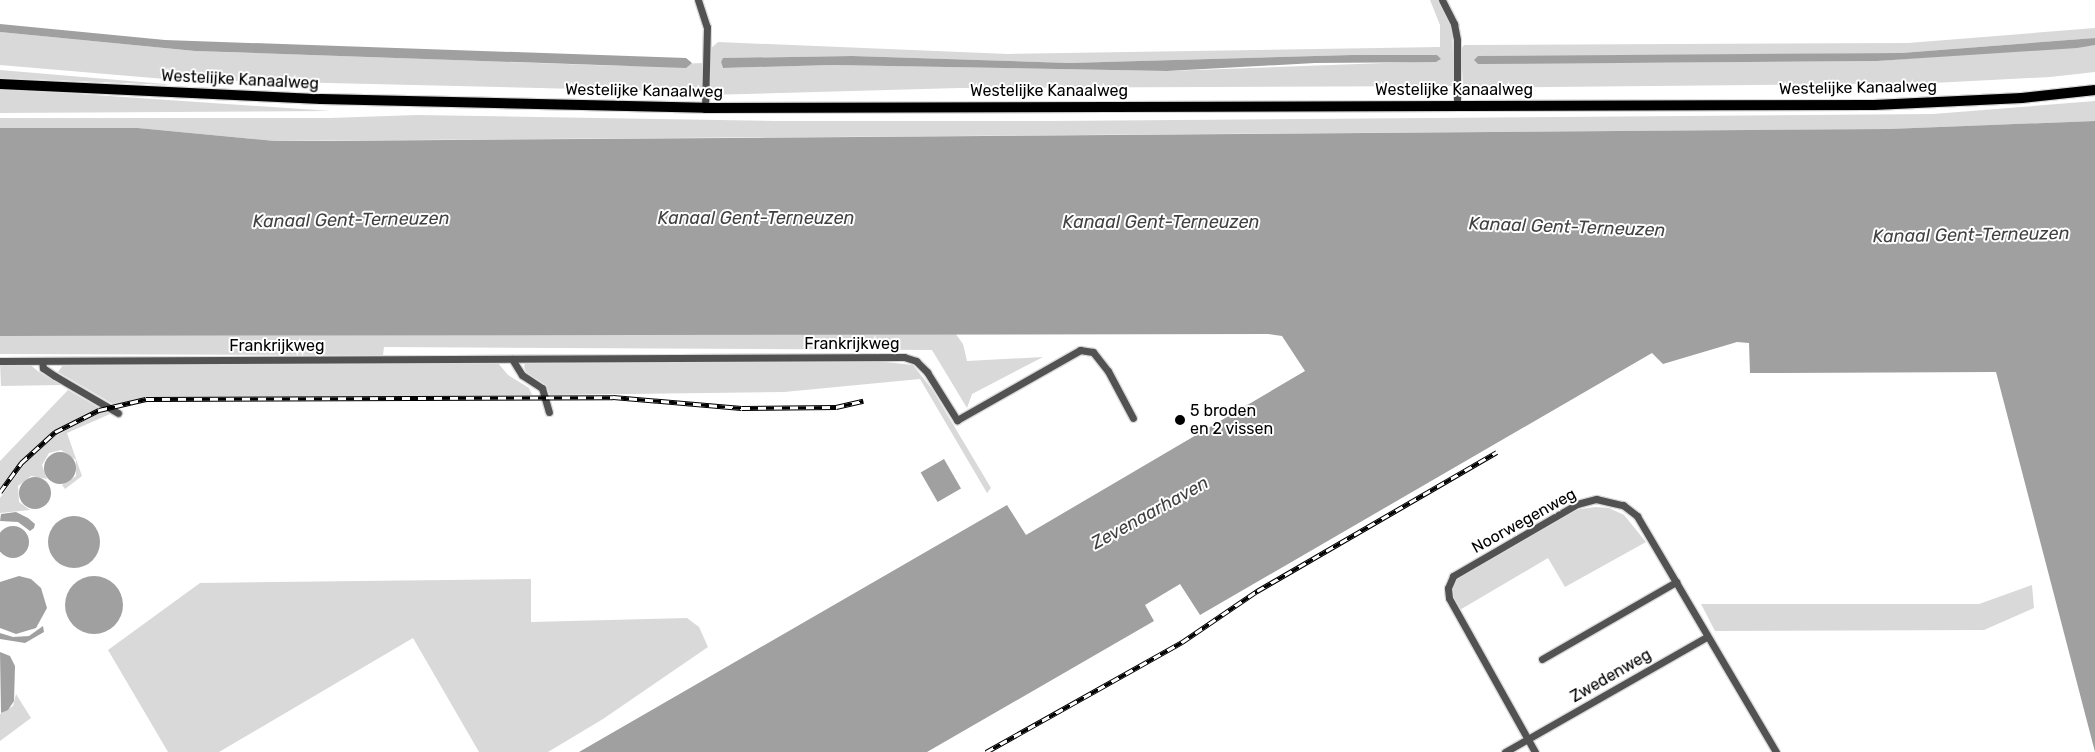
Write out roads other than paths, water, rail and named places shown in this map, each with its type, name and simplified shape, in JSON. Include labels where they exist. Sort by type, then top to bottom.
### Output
[{"type":"main road","name":"Westelijke Kanaalweg","points":[[1,83],[321,99],[705,108],[1874,105],[2022,98],[2095,90]]},
{"type":"street","points":[[698,0],[707,27],[705,108]]},
{"type":"street","points":[[1442,0],[1454,24],[1457,40],[1457,105]]},
{"type":"street","name":"Frankrijkweg","points":[[0,361],[904,357],[916,361],[927,372],[957,420],[1080,350],[1093,352],[1108,371],[1133,418]]},
{"type":"street","points":[[512,359],[522,375],[542,388],[549,412]]},
{"type":"street","points":[[42,361],[43,368],[118,412]]},
{"type":"street","name":"Noorwegenweg","points":[[1528,739],[1449,598],[1448,588],[1453,576],[1577,504],[1596,499],[1623,505],[1637,516],[1706,637],[1776,752]]},
{"type":"street","points":[[1542,659],[1676,582]]},
{"type":"street","name":"Zwedenweg","points":[[1505,752],[1706,637]]},
{"type":"street","points":[[1528,739],[1535,752]]},
{"type":"water","points":[[0,24],[165,40],[686,58],[692,63],[686,68],[195,51],[0,32]]},
{"type":"water","points":[[2095,38],[2095,45],[2077,48],[1877,61],[1478,64],[1474,60],[1478,56],[1901,53]]},
{"type":"water","points":[[1352,55],[1437,55],[1441,59],[1436,62],[1315,63],[1167,71],[832,65],[723,68],[721,62],[723,58],[852,56],[1069,63]]},
{"type":"water","points":[[2095,121],[2095,752],[1996,372],[1750,373],[1749,343],[1737,342],[1663,364],[1652,353],[1200,615],[1180,584],[1145,605],[1154,621],[927,752],[579,752],[1007,505],[1026,535],[1305,371],[1282,336],[1268,334],[0,336],[0,128],[138,128],[275,141],[325,141],[1889,129]]},
{"type":"water","points":[[60,452],[72,456],[76,468],[72,480],[60,484],[48,480],[44,468],[48,456]]},
{"type":"water","points":[[944,459],[961,488],[938,502],[921,472]]},
{"type":"water","points":[[35,477],[41,478],[46,482],[50,487],[50,499],[46,504],[41,508],[35,509],[29,508],[24,504],[20,499],[19,493],[20,487],[24,482],[29,478]]},
{"type":"water","points":[[16,512],[35,524],[34,528],[30,531],[18,522],[0,521],[1,514]]},
{"type":"water","points":[[69,516],[79,516],[93,523],[100,537],[100,547],[93,561],[79,568],[69,568],[59,564],[52,557],[48,547],[48,537],[52,527],[59,520]]},
{"type":"water","points":[[13,526],[19,527],[24,531],[28,536],[28,548],[24,553],[19,557],[13,558],[7,557],[2,553],[-2,548],[-3,542],[-2,536],[2,531],[7,527]]},
{"type":"water","points":[[19,576],[31,579],[41,588],[47,608],[36,628],[16,634],[0,628],[0,582]]},
{"type":"water","points":[[88,576],[100,576],[115,584],[123,599],[123,611],[115,626],[100,634],[88,634],[73,626],[65,611],[65,599],[73,584]]},
{"type":"water","points":[[43,626],[44,632],[25,643],[0,639],[0,633],[13,637],[29,636]]},
{"type":"water","points":[[0,652],[10,656],[15,666],[14,701],[8,710],[1,713]]},
{"type":"railway","points":[[0,492],[21,463],[55,432],[99,410],[146,399],[613,397],[742,408],[836,407],[863,401]]},
{"type":"railway","points":[[986,752],[1182,642],[1257,591],[1497,452]]},
{"type":"place","name":"5 broden en 2 vissen","points":[[1180,420]]},
{"type":"water label","name":"Kanaal Gent-Terneuzen","points":[[756,218]]},
{"type":"water label","name":"Kanaal Gent-Terneuzen","points":[[351,220]]},
{"type":"water label","name":"Kanaal Gent-Terneuzen","points":[[1161,222]]},
{"type":"water label","name":"Kanaal Gent-Terneuzen","points":[[1567,227]]},
{"type":"water label","name":"Kanaal Gent-Terneuzen","points":[[1971,235]]},
{"type":"water label","name":"Zevenaarhaven","points":[[1150,513]]}]
